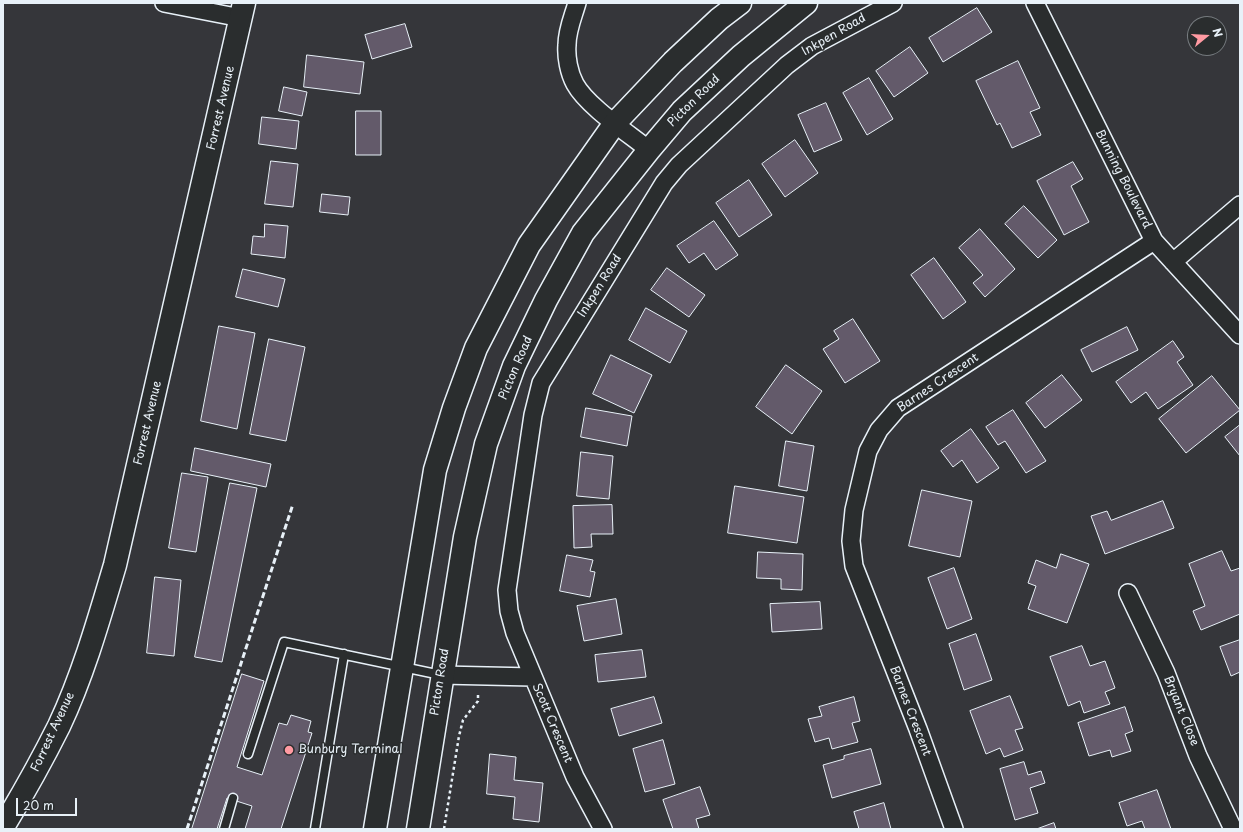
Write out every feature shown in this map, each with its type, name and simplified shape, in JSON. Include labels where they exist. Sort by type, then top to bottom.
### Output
[{"type":"main road","points":[[375,829],[401,665],[435,470],[454,408],[476,348],[529,245],[615,123],[673,62],[740,3]]},
{"type":"main road","name":"Picton Road","points":[[418,829],[464,536],[486,444],[514,366],[546,300],[583,233],[648,150],[682,111],[741,56],[806,3]]},
{"type":"main road","name":"Forrest Avenue","points":[[3,827],[24,793],[59,725],[89,651],[115,565],[243,11]]},
{"type":"street","points":[[164,3],[243,11]]},
{"type":"street","points":[[578,3],[569,29],[567,40],[569,66],[575,84],[586,99],[648,150]]},
{"type":"street","name":"Inkpen Road","points":[[533,677],[515,633],[509,611],[507,590],[533,415],[541,383],[664,183],[680,165],[787,65],[812,46],[893,3]]},
{"type":"street","name":"Bunning Boulevard","points":[[1035,3],[1154,241],[1240,335]]},
{"type":"street","points":[[1173,262],[1240,205]]},
{"type":"street","name":"Barnes Crescent","points":[[954,829],[918,729],[854,566],[851,541],[854,510],[868,451],[879,430],[898,408],[1154,241]]},
{"type":"street","name":"Bryant Close","points":[[1128,593],[1166,673],[1198,756],[1233,829]]},
{"type":"street","name":"Scott Crescent","points":[[441,675],[533,677],[575,777],[604,829]]},
{"type":"lane","points":[[248,754],[284,642],[401,665],[441,675]]},
{"type":"lane","points":[[314,829],[344,654]]},
{"type":"lane","points":[[224,829],[234,798]]},
{"type":"path","points":[[444,829],[459,736],[463,720],[478,701],[478,676]]},
{"type":"building","points":[[977,8],[992,32],[943,62],[929,38]]},
{"type":"building","points":[[405,24],[412,47],[372,59],[365,35]]},
{"type":"building","points":[[910,47],[928,73],[894,97],[876,71]]},
{"type":"building","points":[[307,55],[364,62],[360,94],[304,87]]},
{"type":"building","points":[[1018,61],[1040,108],[1030,112],[1041,135],[1012,148],[1000,123],[997,125],[976,81]]},
{"type":"building","points":[[869,78],[893,119],[867,135],[843,93]]},
{"type":"building","points":[[284,87],[307,92],[302,116],[279,111]]},
{"type":"building","points":[[826,103],[842,140],[814,152],[798,115]]},
{"type":"building","points":[[356,111],[381,111],[381,155],[356,155]]},
{"type":"building","points":[[262,117],[299,121],[296,149],[259,144]]},
{"type":"building","points":[[795,140],[818,173],[785,197],[762,164]]},
{"type":"building","points":[[271,161],[298,164],[293,207],[265,204]]},
{"type":"building","points":[[1073,162],[1083,179],[1071,186],[1089,222],[1064,235],[1037,181]]},
{"type":"building","points":[[749,180],[772,215],[739,237],[716,203]]},
{"type":"building","points":[[322,194],[350,197],[348,215],[320,212]]},
{"type":"building","points":[[1024,206],[1057,240],[1038,258],[1005,224]]},
{"type":"building","points":[[714,221],[738,255],[716,270],[704,253],[689,263],[677,246]]},
{"type":"building","points":[[265,224],[288,226],[285,258],[251,254],[253,236],[264,237]]},
{"type":"building","points":[[980,229],[1015,269],[985,297],[973,283],[983,275],[959,248]]},
{"type":"building","points":[[934,258],[966,302],[943,319],[911,275]]},
{"type":"building","points":[[667,268],[705,295],[689,317],[651,290]]},
{"type":"building","points":[[243,269],[285,279],[278,307],[236,297]]},
{"type":"building","points":[[646,308],[687,331],[670,363],[629,340]]},
{"type":"building","points":[[853,319],[880,361],[845,383],[823,349],[839,339],[834,331]]},
{"type":"building","points":[[219,326],[255,333],[237,429],[201,421]]},
{"type":"building","points":[[1127,327],[1138,350],[1092,372],[1081,350]]},
{"type":"building","points":[[269,339],[305,347],[286,441],[250,434]]},
{"type":"building","points":[[1173,341],[1184,357],[1177,362],[1193,385],[1158,409],[1146,392],[1131,403],[1116,382]]},
{"type":"building","points":[[611,355],[652,375],[634,413],[593,394]]},
{"type":"building","points":[[786,365],[822,391],[792,434],[756,407]]},
{"type":"building","points":[[1062,375],[1082,400],[1045,428],[1026,403]]},
{"type":"building","points":[[1212,376],[1240,410],[1186,453],[1159,419]]},
{"type":"building","points":[[586,408],[632,416],[627,446],[581,437]]},
{"type":"building","points":[[1013,410],[1046,461],[1026,473],[1005,441],[998,445],[986,427]]},
{"type":"building","points":[[1240,425],[1240,456],[1225,437]]},
{"type":"building","points":[[971,429],[999,468],[977,483],[962,460],[953,467],[941,451]]},
{"type":"building","points":[[786,441],[814,446],[807,491],[779,486]]},
{"type":"building","points":[[195,448],[271,464],[266,487],[191,471]]},
{"type":"building","points":[[581,452],[613,456],[609,499],[577,496]]},
{"type":"building","points":[[182,473],[208,477],[196,552],[169,548]]},
{"type":"building","points":[[230,483],[257,488],[222,662],[195,657]]},
{"type":"building","points":[[735,486],[804,497],[797,543],[728,533]]},
{"type":"building","points":[[922,490],[972,501],[960,557],[909,546]]},
{"type":"building","points":[[1163,501],[1174,528],[1105,554],[1091,516],[1107,511],[1111,520]]},
{"type":"building","points":[[612,505],[613,534],[591,534],[592,547],[574,548],[573,506]]},
{"type":"building","points":[[1222,551],[1231,571],[1240,568],[1240,614],[1201,630],[1193,611],[1205,606],[1189,564]]},
{"type":"building","points":[[758,552],[803,554],[802,590],[781,589],[781,579],[757,578]]},
{"type":"building","points":[[1061,554],[1089,564],[1067,623],[1028,609],[1036,586],[1028,583],[1036,560],[1056,568]]},
{"type":"building","points":[[567,555],[593,560],[590,571],[595,572],[590,597],[560,591]]},
{"type":"building","points":[[954,568],[972,619],[947,629],[928,578]]},
{"type":"building","points":[[155,577],[181,580],[174,656],[147,653]]},
{"type":"building","points":[[616,599],[622,634],[584,641],[577,606]]},
{"type":"building","points":[[820,602],[822,629],[772,632],[770,604]]},
{"type":"building","points":[[976,634],[992,680],[964,690],[949,644]]},
{"type":"building","points":[[1240,640],[1240,672],[1231,676],[1220,647]]},
{"type":"building","points":[[1082,646],[1090,666],[1105,661],[1115,688],[1105,692],[1110,704],[1084,713],[1080,701],[1068,706],[1050,657]]},
{"type":"building","points":[[642,650],[646,677],[598,682],[595,655]]},
{"type":"building","name":"Bunbury Terminal","points":[[242,674],[264,681],[237,767],[262,775],[279,723],[287,725],[291,715],[311,721],[308,732],[312,733],[281,829],[245,829],[252,806],[227,798],[217,829],[192,829]]},
{"type":"building","points":[[1010,696],[1023,728],[1015,730],[1023,750],[1004,757],[1000,748],[986,754],[970,711]]},
{"type":"building","points":[[654,697],[662,723],[619,736],[611,709]]},
{"type":"building","points":[[854,697],[860,721],[852,723],[858,742],[832,749],[829,738],[815,742],[808,719],[822,716],[819,707]]},
{"type":"building","points":[[1125,707],[1133,731],[1125,734],[1131,751],[1112,757],[1110,750],[1089,756],[1078,723]]},
{"type":"building","points":[[663,740],[675,784],[645,792],[633,749]]},
{"type":"building","points":[[871,749],[881,784],[832,798],[823,765],[844,759],[844,756]]},
{"type":"building","points":[[490,754],[516,757],[514,780],[543,783],[539,822],[513,819],[515,797],[487,794]]},
{"type":"building","points":[[1024,762],[1028,775],[1041,771],[1045,783],[1030,788],[1038,813],[1015,820],[1000,769]]},
{"type":"building","points":[[700,787],[710,815],[696,819],[699,829],[673,829],[663,800]]},
{"type":"building","points":[[1157,790],[1171,829],[1145,829],[1142,821],[1127,826],[1119,803]]},
{"type":"building","points":[[884,803],[891,829],[859,829],[854,812]]},
{"type":"building","points":[[1054,823],[1056,829],[1037,829]]},
{"type":"railway","points":[[187,829],[293,504]]},
{"type":"place","name":"Bunbury Terminal","points":[[289,750]]}]
